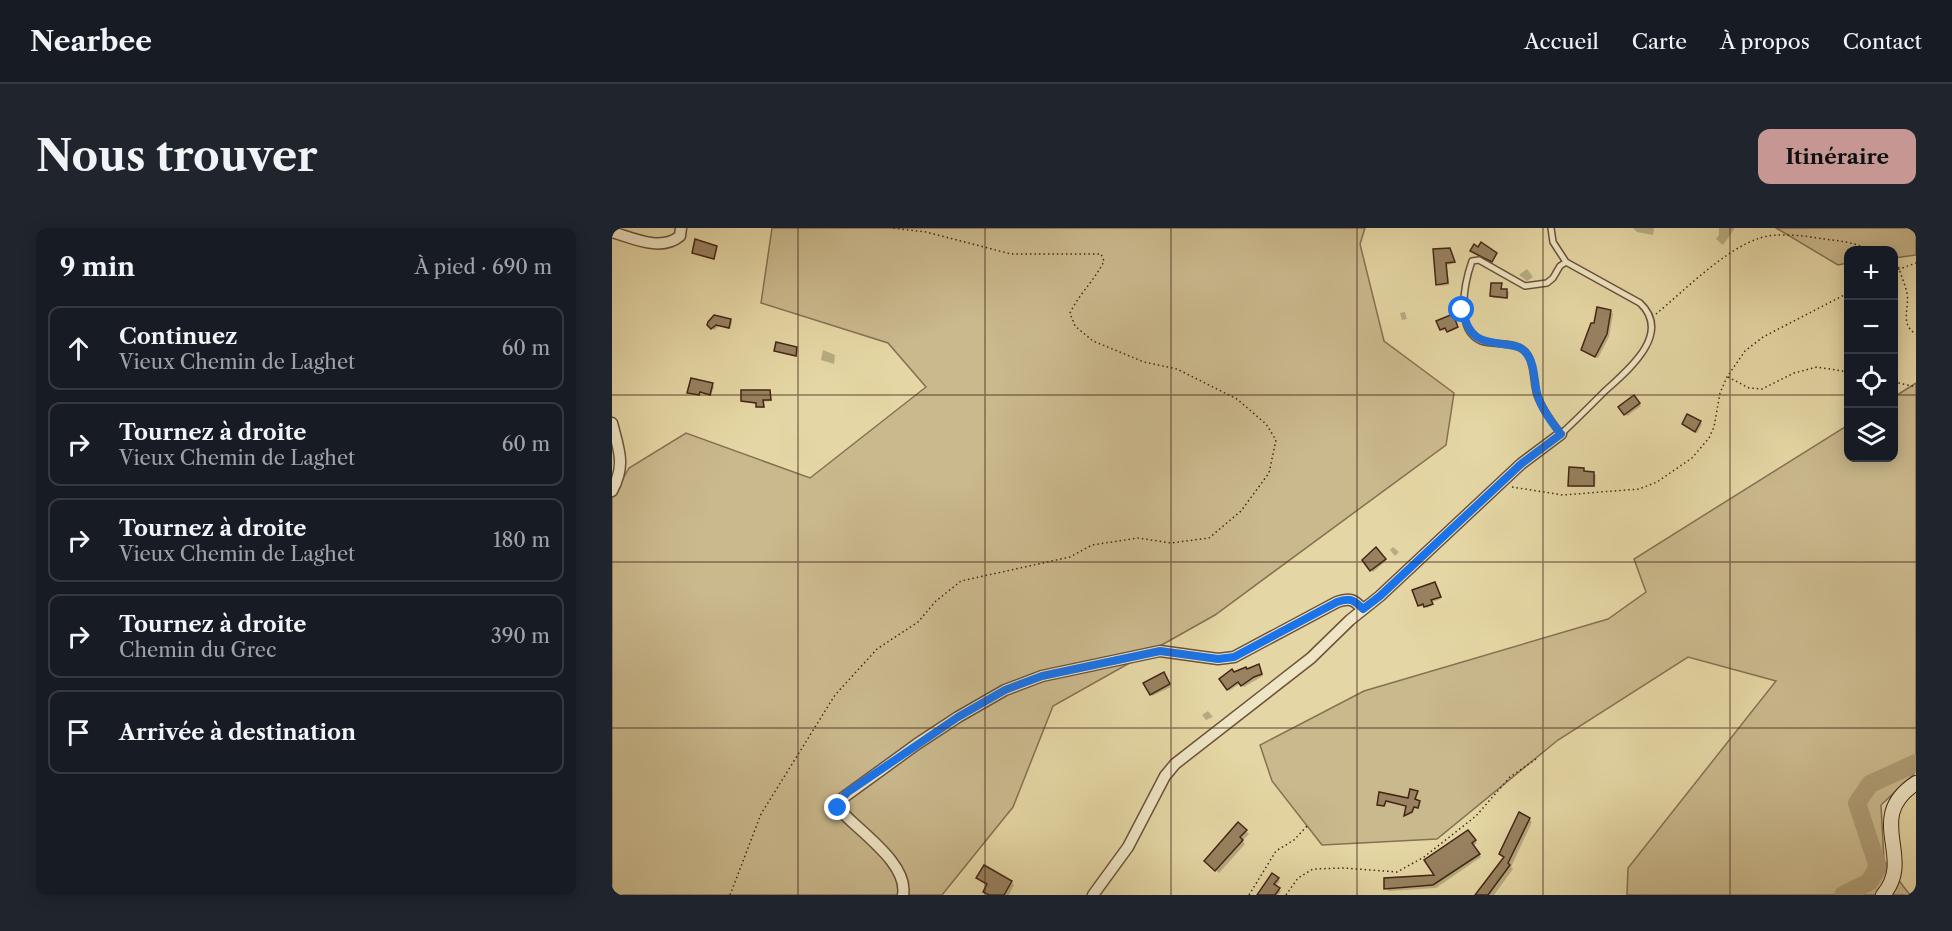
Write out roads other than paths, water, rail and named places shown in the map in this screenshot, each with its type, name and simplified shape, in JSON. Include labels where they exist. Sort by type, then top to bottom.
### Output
[{"type":"main road","points":[[1882,895],[1890,888],[1897,875],[1899,862],[1893,831],[1894,804],[1916,783]]},
{"type":"street","points":[[612,232],[647,242],[668,242],[680,236],[681,228]]},
{"type":"street","points":[[612,423],[619,449],[621,469],[612,491]]},
{"type":"street","points":[[1093,895],[1128,847],[1165,776],[1174,764],[1311,658],[1500,486],[1521,464],[1561,434]]},
{"type":"street","points":[[903,895],[904,889],[899,872],[885,853],[838,808],[840,800],[916,744],[958,717],[1005,690],[1042,676],[1160,651],[1218,659],[1234,657],[1346,598],[1354,600],[1363,609]]},
{"type":"lane","points":[[1551,228],[1553,242],[1566,262],[1640,303],[1647,309],[1651,318],[1651,331],[1643,353],[1561,434],[1537,395],[1532,366],[1527,353],[1518,346],[1480,340],[1467,327],[1462,310],[1472,261],[1479,260],[1525,286],[1547,283],[1566,262]]},
{"type":"waterway","points":[[1843,895],[1869,882],[1878,867],[1857,803],[1870,784],[1916,763]]}]
